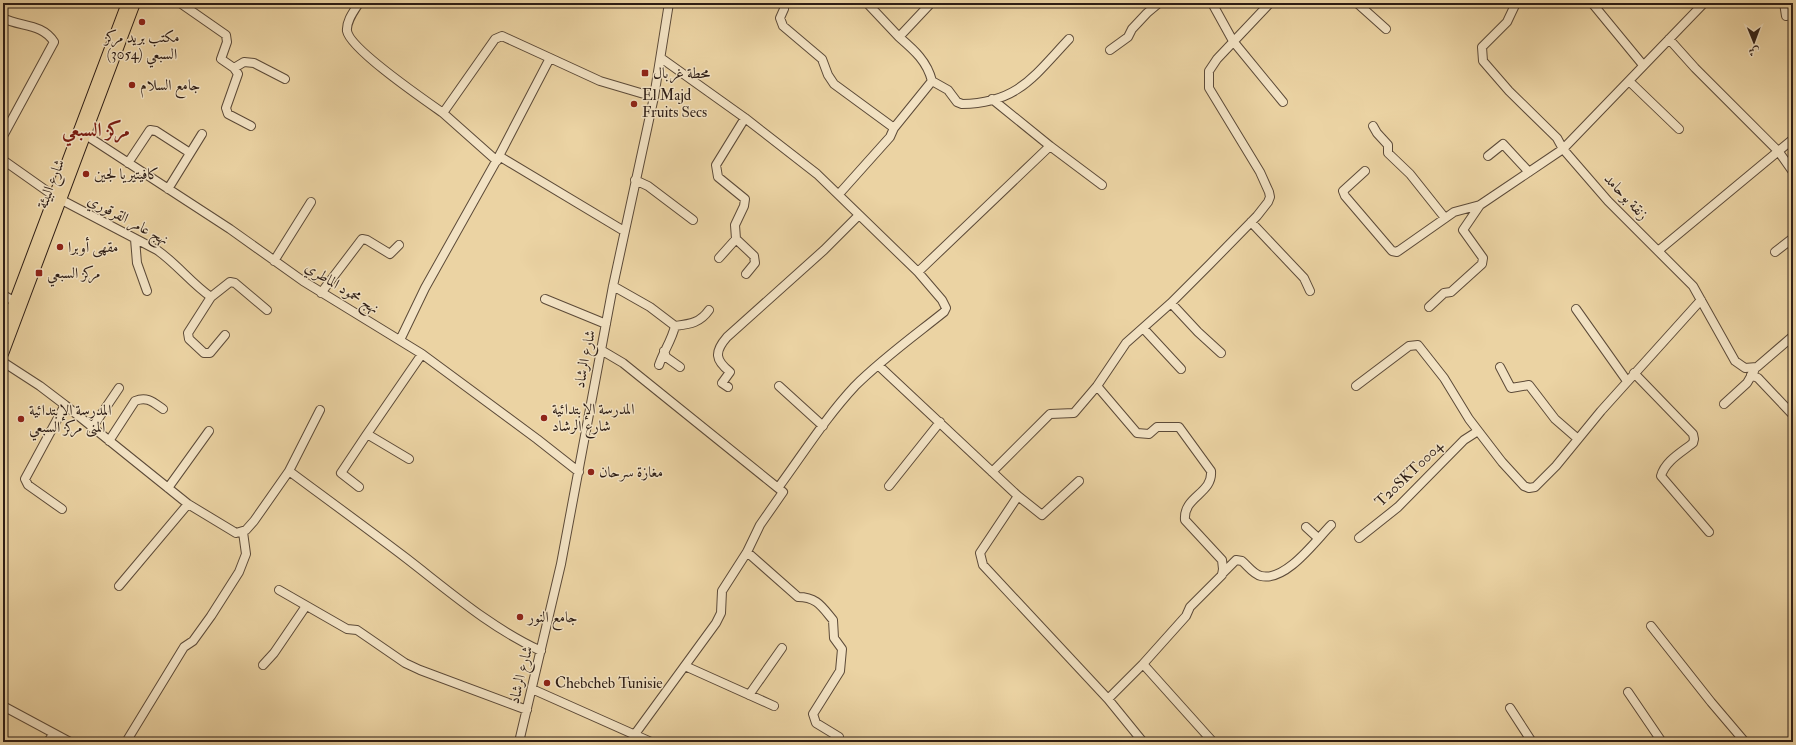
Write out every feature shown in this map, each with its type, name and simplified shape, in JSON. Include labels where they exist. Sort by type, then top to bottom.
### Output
[{"type":"main road","name":"شارع البيئة","points":[[3,354],[82,133],[126,3]]},
{"type":"main road","name":"شارع البيئة","points":[[82,133],[135,3]]},
{"type":"main road","name":"شارع البيئة","points":[[3,332],[14,301],[58,198]]},
{"type":"street","points":[[180,3],[226,35],[227,42],[221,59],[234,68],[238,74],[226,108],[228,114],[251,126]]},
{"type":"street","points":[[359,3],[348,25],[347,31],[350,39],[379,66],[443,113],[498,159],[624,231]]},
{"type":"street","name":"شارع الرشاد","points":[[519,742],[541,651],[578,472],[624,231],[654,98],[669,3]]},
{"type":"street","points":[[867,3],[923,60],[927,66],[932,81],[948,90],[957,102],[962,104],[1005,97],[1025,85],[1069,39]]},
{"type":"street","points":[[899,37],[931,3]]},
{"type":"street","points":[[1110,50],[1128,37],[1132,29],[1159,3]]},
{"type":"street","points":[[1212,3],[1233,41],[1283,102]]},
{"type":"street","points":[[992,472],[1050,414],[1074,413],[1097,386],[1126,343],[1171,303],[1251,222],[1268,202],[1270,197],[1269,192],[1260,172],[1208,88],[1209,71],[1217,59],[1270,3]]},
{"type":"street","points":[[1357,3],[1386,29]]},
{"type":"street","name":"زنقة بوحامد","points":[[1516,3],[1507,22],[1482,47],[1483,61],[1509,91],[1557,138],[1563,149],[1608,201],[1693,286],[1735,361],[1745,368]]},
{"type":"street","points":[[1592,3],[1643,64]]},
{"type":"street","points":[[1365,171],[1343,191],[1345,196],[1392,251],[1397,252],[1454,212],[1480,205],[1563,149],[1629,81],[1643,64],[1704,3]]},
{"type":"street","points":[[1784,3],[1786,16]]},
{"type":"street","points":[[784,9],[780,18],[783,26],[822,59],[828,75],[834,84],[894,128]]},
{"type":"street","points":[[3,18],[12,23],[37,28],[50,35],[54,42],[3,136]]},
{"type":"street","points":[[443,113],[495,39],[502,36],[600,81],[654,98]]},
{"type":"street","points":[[1669,39],[1695,68],[1779,152],[1793,172]]},
{"type":"street","points":[[400,340],[425,288],[498,159],[550,58]]},
{"type":"street","points":[[661,58],[745,118],[817,174],[840,194],[858,214],[918,272],[942,300],[946,308],[944,312],[855,386],[823,426],[778,488]]},
{"type":"street","points":[[234,68],[244,62],[254,63],[285,79]]},
{"type":"street","points":[[840,194],[890,137],[894,128],[932,81]]},
{"type":"street","points":[[1629,81],[1679,129]]},
{"type":"street","points":[[992,100],[1102,185]]},
{"type":"street","points":[[745,118],[716,165],[718,176],[745,199],[744,206],[735,225],[736,239],[754,256],[755,264],[746,274]]},
{"type":"street","points":[[1373,126],[1388,145],[1388,153],[1410,174],[1445,218]]},
{"type":"street","points":[[128,163],[150,130],[156,131],[187,151],[189,154]]},
{"type":"street","name":"نهج محمود الماطري","points":[[82,133],[230,229],[321,293],[422,354],[537,439],[578,472]]},
{"type":"street","points":[[168,189],[202,134]]},
{"type":"street","points":[[1658,251],[1793,139]]},
{"type":"street","points":[[1488,156],[1503,144],[1529,172]]},
{"type":"street","points":[[918,272],[1050,146]]},
{"type":"street","name":"نهج عامر القرقوري","points":[[4,163],[58,198],[157,250],[170,259],[200,290],[211,297]]},
{"type":"street","points":[[635,180],[648,186],[693,220]]},
{"type":"street","points":[[274,261],[311,202]]},
{"type":"street","points":[[1429,307],[1444,293],[1451,292],[1482,264],[1483,258],[1463,230],[1480,205]]},
{"type":"street","points":[[728,387],[722,383],[730,372],[721,364],[718,354],[719,346],[726,337],[824,250],[858,214]]},
{"type":"street","points":[[1251,222],[1304,278],[1310,291]]},
{"type":"street","points":[[1775,252],[1793,238]]},
{"type":"street","points":[[135,239],[137,263],[147,291]]},
{"type":"street","points":[[321,293],[362,239],[367,240],[390,254],[399,245]]},
{"type":"street","points":[[719,258],[736,239]]},
{"type":"street","points":[[224,335],[210,352],[204,353],[189,339],[188,333],[211,297],[230,282],[234,283],[267,310]]},
{"type":"street","points":[[613,286],[650,307],[675,326],[695,322],[703,318],[709,310]]},
{"type":"street","points":[[3,295],[14,301]]},
{"type":"street","points":[[545,299],[606,324]]},
{"type":"street","points":[[1356,386],[1409,346],[1418,345],[1444,378],[1469,419],[1507,467],[1524,486],[1529,488],[1535,487],[1556,466],[1627,381],[1701,300]]},
{"type":"street","points":[[1171,303],[1198,332],[1221,353]]},
{"type":"street","points":[[1576,309],[1627,381]]},
{"type":"street","points":[[660,365],[664,351],[673,334],[675,326]]},
{"type":"street","points":[[1142,328],[1181,369]]},
{"type":"street","points":[[1724,404],[1747,383],[1757,367],[1793,336]]},
{"type":"street","points":[[601,350],[623,363],[783,492],[760,525],[747,552],[722,591],[721,613],[719,618],[635,734]]},
{"type":"street","points":[[664,351],[666,357],[680,367]]},
{"type":"street","points":[[359,487],[341,472],[422,354]]},
{"type":"street","points":[[3,362],[40,386],[65,405],[188,504],[236,533],[243,532],[254,521],[289,471],[320,410]]},
{"type":"street","points":[[878,366],[1018,496],[1042,516],[1079,481]]},
{"type":"street","points":[[1500,367],[1511,388],[1529,385],[1555,419],[1578,439]]},
{"type":"street","points":[[1747,383],[1745,368],[1757,367]]},
{"type":"street","points":[[1634,373],[1693,434],[1693,443],[1667,464],[1661,476],[1709,532]]},
{"type":"street","points":[[1751,375],[1758,378],[1793,415]]},
{"type":"street","points":[[779,386],[823,426]]},
{"type":"street","points":[[1097,386],[1137,433],[1149,434],[1157,427],[1179,427],[1211,471],[1211,478],[1208,485],[1186,507],[1184,513],[1185,520],[1222,560],[1222,575]]},
{"type":"street","points":[[92,428],[119,388]]},
{"type":"street","points":[[109,441],[135,401],[142,398],[150,400],[163,409]]},
{"type":"street","points":[[62,509],[28,485],[25,479],[65,405]]},
{"type":"street","points":[[889,486],[940,422]]},
{"type":"street","points":[[168,488],[209,431]]},
{"type":"street","name":"T20SKT0004","points":[[1359,538],[1398,507],[1464,440],[1478,431]]},
{"type":"street","points":[[367,434],[409,459]]},
{"type":"street","points":[[289,471],[398,552],[485,620],[514,638],[541,651]]},
{"type":"street","points":[[1018,496],[980,553],[983,565],[1108,699],[1143,742]]},
{"type":"street","points":[[119,586],[188,504]]},
{"type":"street","points":[[1108,699],[1143,664],[1186,616],[1190,607],[1236,560],[1242,561],[1254,573],[1261,576],[1269,577],[1278,574],[1304,555],[1331,525]]},
{"type":"street","points":[[1306,527],[1318,538]]},
{"type":"street","points":[[126,742],[184,647],[193,641],[239,572],[246,554],[243,532]]},
{"type":"street","points":[[747,552],[798,597],[809,597],[817,602],[833,620],[834,638],[842,649],[840,671],[813,714],[816,723],[839,737],[836,742]]},
{"type":"street","points":[[279,590],[347,629],[357,630],[405,663],[527,710]]},
{"type":"street","points":[[263,665],[274,653],[306,606]]},
{"type":"street","points":[[1651,626],[1711,702],[1745,742]]},
{"type":"street","points":[[750,695],[782,648]]},
{"type":"street","points":[[1143,664],[1213,742]]},
{"type":"street","points":[[685,666],[774,706]]},
{"type":"street","points":[[532,689],[651,742]]},
{"type":"street","points":[[1628,692],[1662,742]]},
{"type":"street","points":[[3,706],[70,742]]},
{"type":"street","points":[[1510,708],[1532,742]]},
{"type":"street","points":[[48,742],[53,734]]},
{"type":"place","name":"مكتب بريد مركز السبعي (3054)","points":[[142,22]]},
{"type":"place","name":"محطة غربال","points":[[645,73]]},
{"type":"place","name":"جامع السلام","points":[[132,85]]},
{"type":"place","name":"El Majd Fruits Secs","points":[[634,104]]},
{"type":"place","name":"كافيتيريا لجين","points":[[86,174]]},
{"type":"place","name":"مقهى أوبرا","points":[[60,247]]},
{"type":"place","name":"مركز السبعي","points":[[39,273]]},
{"type":"place","name":"المدرسة الإبتدائية شارع الرشاد","points":[[544,418]]},
{"type":"place","name":"المدرسة الإبتدائية المنى مركز السبعي","points":[[21,419]]},
{"type":"place","name":"مغازة سرحان","points":[[591,472]]},
{"type":"place","name":"جامع النور","points":[[520,617]]},
{"type":"place","name":"Chebcheb Tunisie","points":[[547,683]]},
{"type":"district","name":"مركز السبعي","points":[[96,130]]}]
